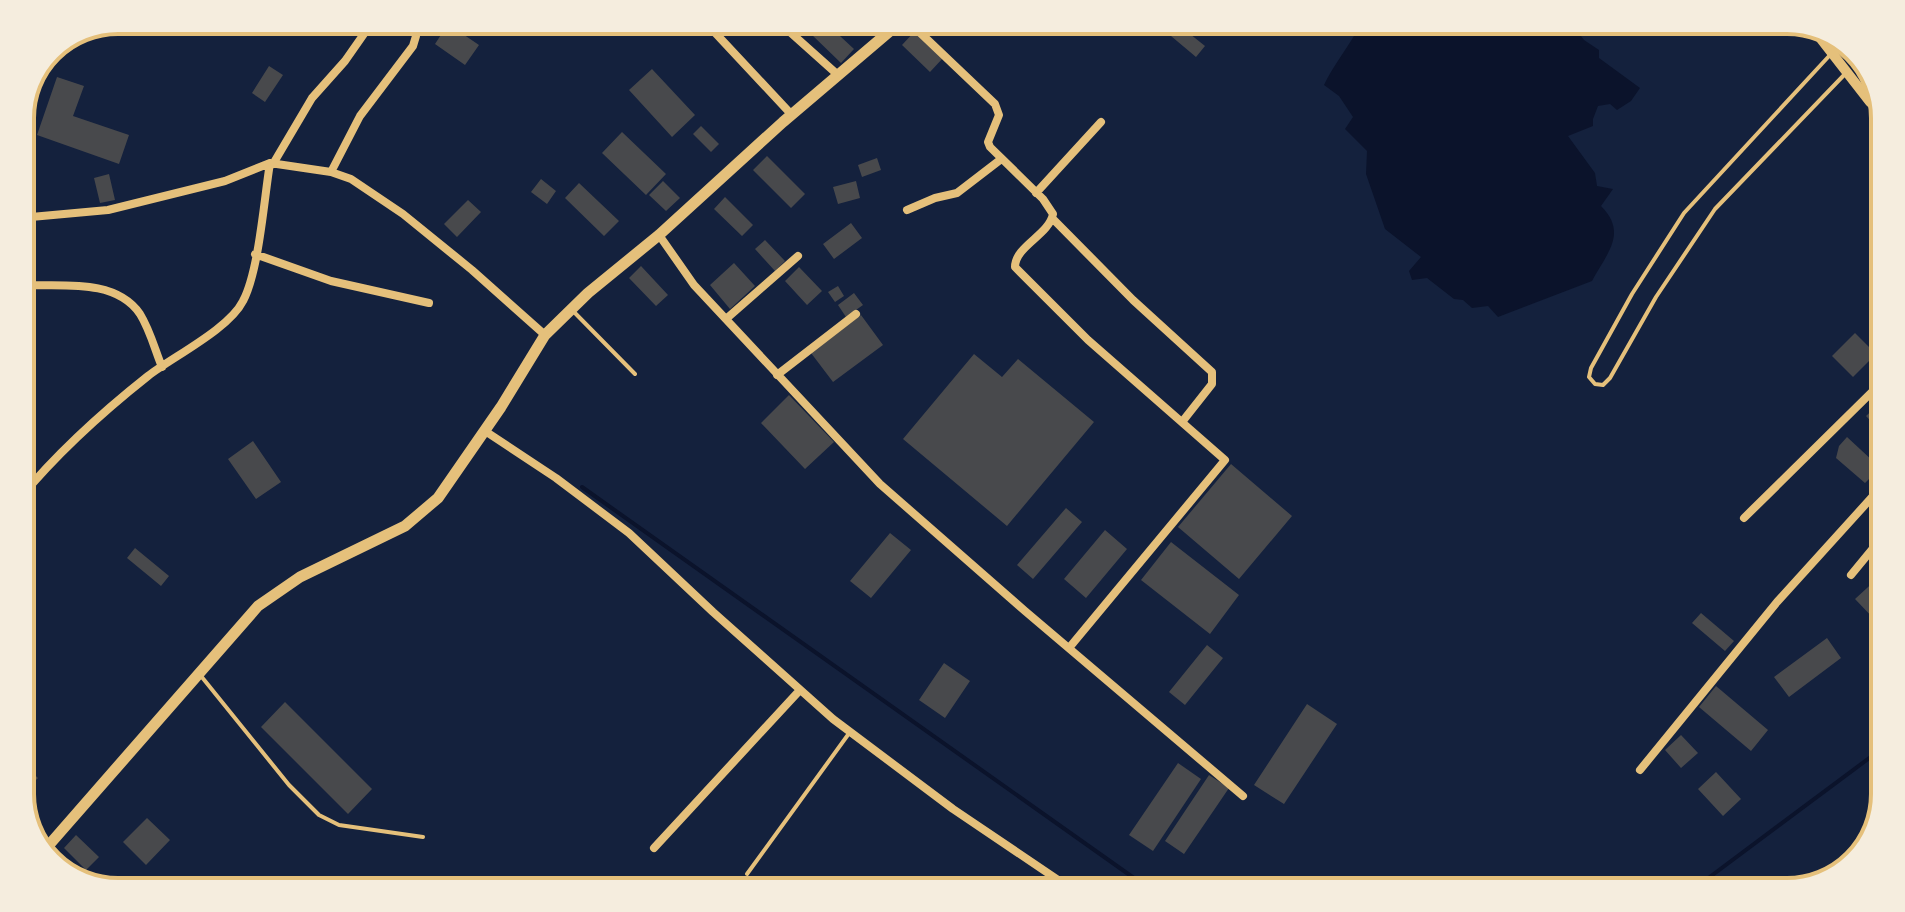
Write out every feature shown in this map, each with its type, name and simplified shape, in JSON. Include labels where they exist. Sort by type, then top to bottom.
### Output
[{"type":"main road","points":[[51,843],[258,606],[300,577],[405,526],[438,498],[501,407],[545,335],[588,293],[659,235],[791,114],[886,34]]},
{"type":"street","points":[[34,482],[70,441],[232,315],[242,303],[250,283],[275,164],[312,98],[364,34]]},
{"type":"street","points":[[331,172],[360,116],[413,46],[415,34]]},
{"type":"street","points":[[716,34],[791,114]]},
{"type":"street","points":[[792,34],[838,75]]},
{"type":"street","points":[[921,34],[995,104],[999,115],[988,142],[1000,160],[1051,208],[1053,219],[1133,300],[1212,372],[1212,384],[1182,422]]},
{"type":"street","points":[[1823,43],[1869,100]]},
{"type":"street","points":[[1036,193],[1101,122]]},
{"type":"street","points":[[907,210],[957,193],[1000,160]]},
{"type":"street","points":[[34,217],[108,210],[225,181],[275,164],[331,172],[351,179],[403,214],[545,335]]},
{"type":"street","points":[[1053,219],[1016,259],[1015,267],[1088,340],[1223,456],[1224,464],[1069,648]]},
{"type":"street","points":[[659,235],[694,285],[880,484],[1243,796]]},
{"type":"street","points":[[255,254],[331,281],[429,303]]},
{"type":"street","points":[[726,319],[798,256]]},
{"type":"street","points":[[34,286],[97,288],[115,295],[138,311],[162,367]]},
{"type":"street","points":[[777,375],[856,314]]},
{"type":"street","points":[[1744,518],[1871,393]]},
{"type":"street","points":[[485,431],[556,478],[629,533],[850,732],[953,809],[1055,878]]},
{"type":"street","points":[[1640,770],[1777,602],[1871,498]]},
{"type":"street","points":[[1851,575],[1871,551]]},
{"type":"street","points":[[654,848],[800,690]]},
{"type":"lane","points":[[1831,53],[1668,234],[1591,368],[1589,377],[1595,384],[1603,385],[1610,378],[1656,297],[1715,209],[1847,73]]},
{"type":"lane","points":[[572,309],[635,374]]},
{"type":"lane","points":[[199,674],[289,785],[319,815],[339,825],[423,837]]},
{"type":"lane","points":[[747,874],[850,732]]},
{"type":"water","points":[[1355,34],[1580,34],[1599,50],[1599,58],[1640,88],[1631,101],[1617,110],[1610,104],[1598,106],[1593,126],[1568,136],[1595,173],[1597,186],[1613,189],[1601,206],[1613,225],[1612,243],[1592,281],[1498,317],[1488,306],[1472,308],[1463,300],[1454,299],[1427,278],[1412,280],[1409,271],[1421,257],[1385,229],[1366,174],[1367,151],[1345,129],[1353,117],[1339,96],[1324,85]]},
{"type":"building","points":[[442,34],[463,34],[479,45],[465,65],[435,44]]},
{"type":"building","points":[[811,34],[838,34],[854,49],[841,63]]},
{"type":"building","points":[[912,34],[918,34],[943,58],[930,72],[902,45]]},
{"type":"building","points":[[1190,34],[1205,46],[1196,57],[1171,36]]},
{"type":"building","points":[[269,66],[283,75],[265,102],[252,93]]},
{"type":"building","points":[[652,69],[695,115],[672,137],[629,90]]},
{"type":"building","points":[[57,77],[84,86],[73,116],[129,135],[119,164],[37,135]]},
{"type":"building","points":[[701,126],[719,144],[711,152],[693,134]]},
{"type":"building","points":[[622,132],[666,174],[646,195],[602,153]]},
{"type":"building","points":[[767,156],[805,194],[791,208],[753,170]]},
{"type":"building","points":[[877,158],[881,170],[862,177],[858,165]]},
{"type":"building","points":[[109,174],[115,200],[100,203],[94,178]]},
{"type":"building","points":[[541,179],[556,191],[547,204],[531,192]]},
{"type":"building","points":[[663,181],[680,198],[666,211],[649,195]]},
{"type":"building","points":[[856,181],[860,198],[838,204],[833,187]]},
{"type":"building","points":[[579,183],[619,221],[604,236],[565,198]]},
{"type":"building","points":[[725,197],[753,225],[742,236],[714,209]]},
{"type":"building","points":[[468,200],[481,212],[457,237],[444,224]]},
{"type":"building","points":[[851,223],[862,238],[834,259],[823,244]]},
{"type":"building","points":[[765,240],[785,261],[775,271],[755,249]]},
{"type":"building","points":[[734,263],[755,286],[730,309],[710,285]]},
{"type":"building","points":[[641,266],[668,295],[656,306],[629,278]]},
{"type":"building","points":[[799,267],[822,291],[807,305],[785,281]]},
{"type":"building","points":[[838,286],[844,296],[835,302],[828,292]]},
{"type":"building","points":[[854,293],[863,305],[846,317],[838,305]]},
{"type":"building","points":[[861,315],[883,345],[833,382],[811,353]]},
{"type":"building","points":[[1855,333],[1871,349],[1871,359],[1853,377],[1832,356]]},
{"type":"building","points":[[974,354],[1002,377],[1018,359],[1094,422],[1007,526],[903,439]]},
{"type":"building","points":[[789,395],[834,442],[805,469],[761,423]]},
{"type":"building","points":[[1847,437],[1871,459],[1871,477],[1865,483],[1836,458],[1839,446]]},
{"type":"building","points":[[253,441],[281,482],[256,499],[228,459]]},
{"type":"building","points":[[1231,464],[1292,516],[1239,579],[1178,527]]},
{"type":"building","points":[[1066,508],[1082,522],[1033,579],[1017,565]]},
{"type":"building","points":[[1105,530],[1127,549],[1086,598],[1064,579]]},
{"type":"building","points":[[890,533],[911,550],[871,598],[850,581]]},
{"type":"building","points":[[1171,542],[1239,595],[1210,634],[1141,580]]},
{"type":"building","points":[[135,548],[169,576],[161,586],[127,558]]},
{"type":"building","points":[[1871,584],[1871,616],[1855,599]]},
{"type":"building","points":[[1701,613],[1734,641],[1725,651],[1692,623]]},
{"type":"building","points":[[1827,638],[1841,658],[1789,697],[1774,677]]},
{"type":"building","points":[[1207,645],[1223,658],[1185,705],[1169,692]]},
{"type":"building","points":[[944,663],[970,681],[945,718],[919,700]]},
{"type":"building","points":[[1716,686],[1768,730],[1751,751],[1699,707]]},
{"type":"building","points":[[285,702],[372,789],[348,814],[261,727]]},
{"type":"building","points":[[1307,704],[1337,724],[1284,804],[1254,785]]},
{"type":"building","points":[[1681,735],[1698,753],[1681,768],[1665,750]]},
{"type":"building","points":[[1178,763],[1201,779],[1153,851],[1129,835]]},
{"type":"building","points":[[1716,772],[1741,799],[1723,816],[1698,789]]},
{"type":"building","points":[[1209,775],[1229,788],[1184,854],[1165,841]]},
{"type":"building","points":[[147,818],[170,840],[146,865],[123,842]]},
{"type":"building","points":[[76,835],[99,857],[86,870],[64,848]]},
{"type":"waterway","points":[[582,487],[1134,878]]},
{"type":"waterway","points":[[1708,878],[1871,757]]}]
